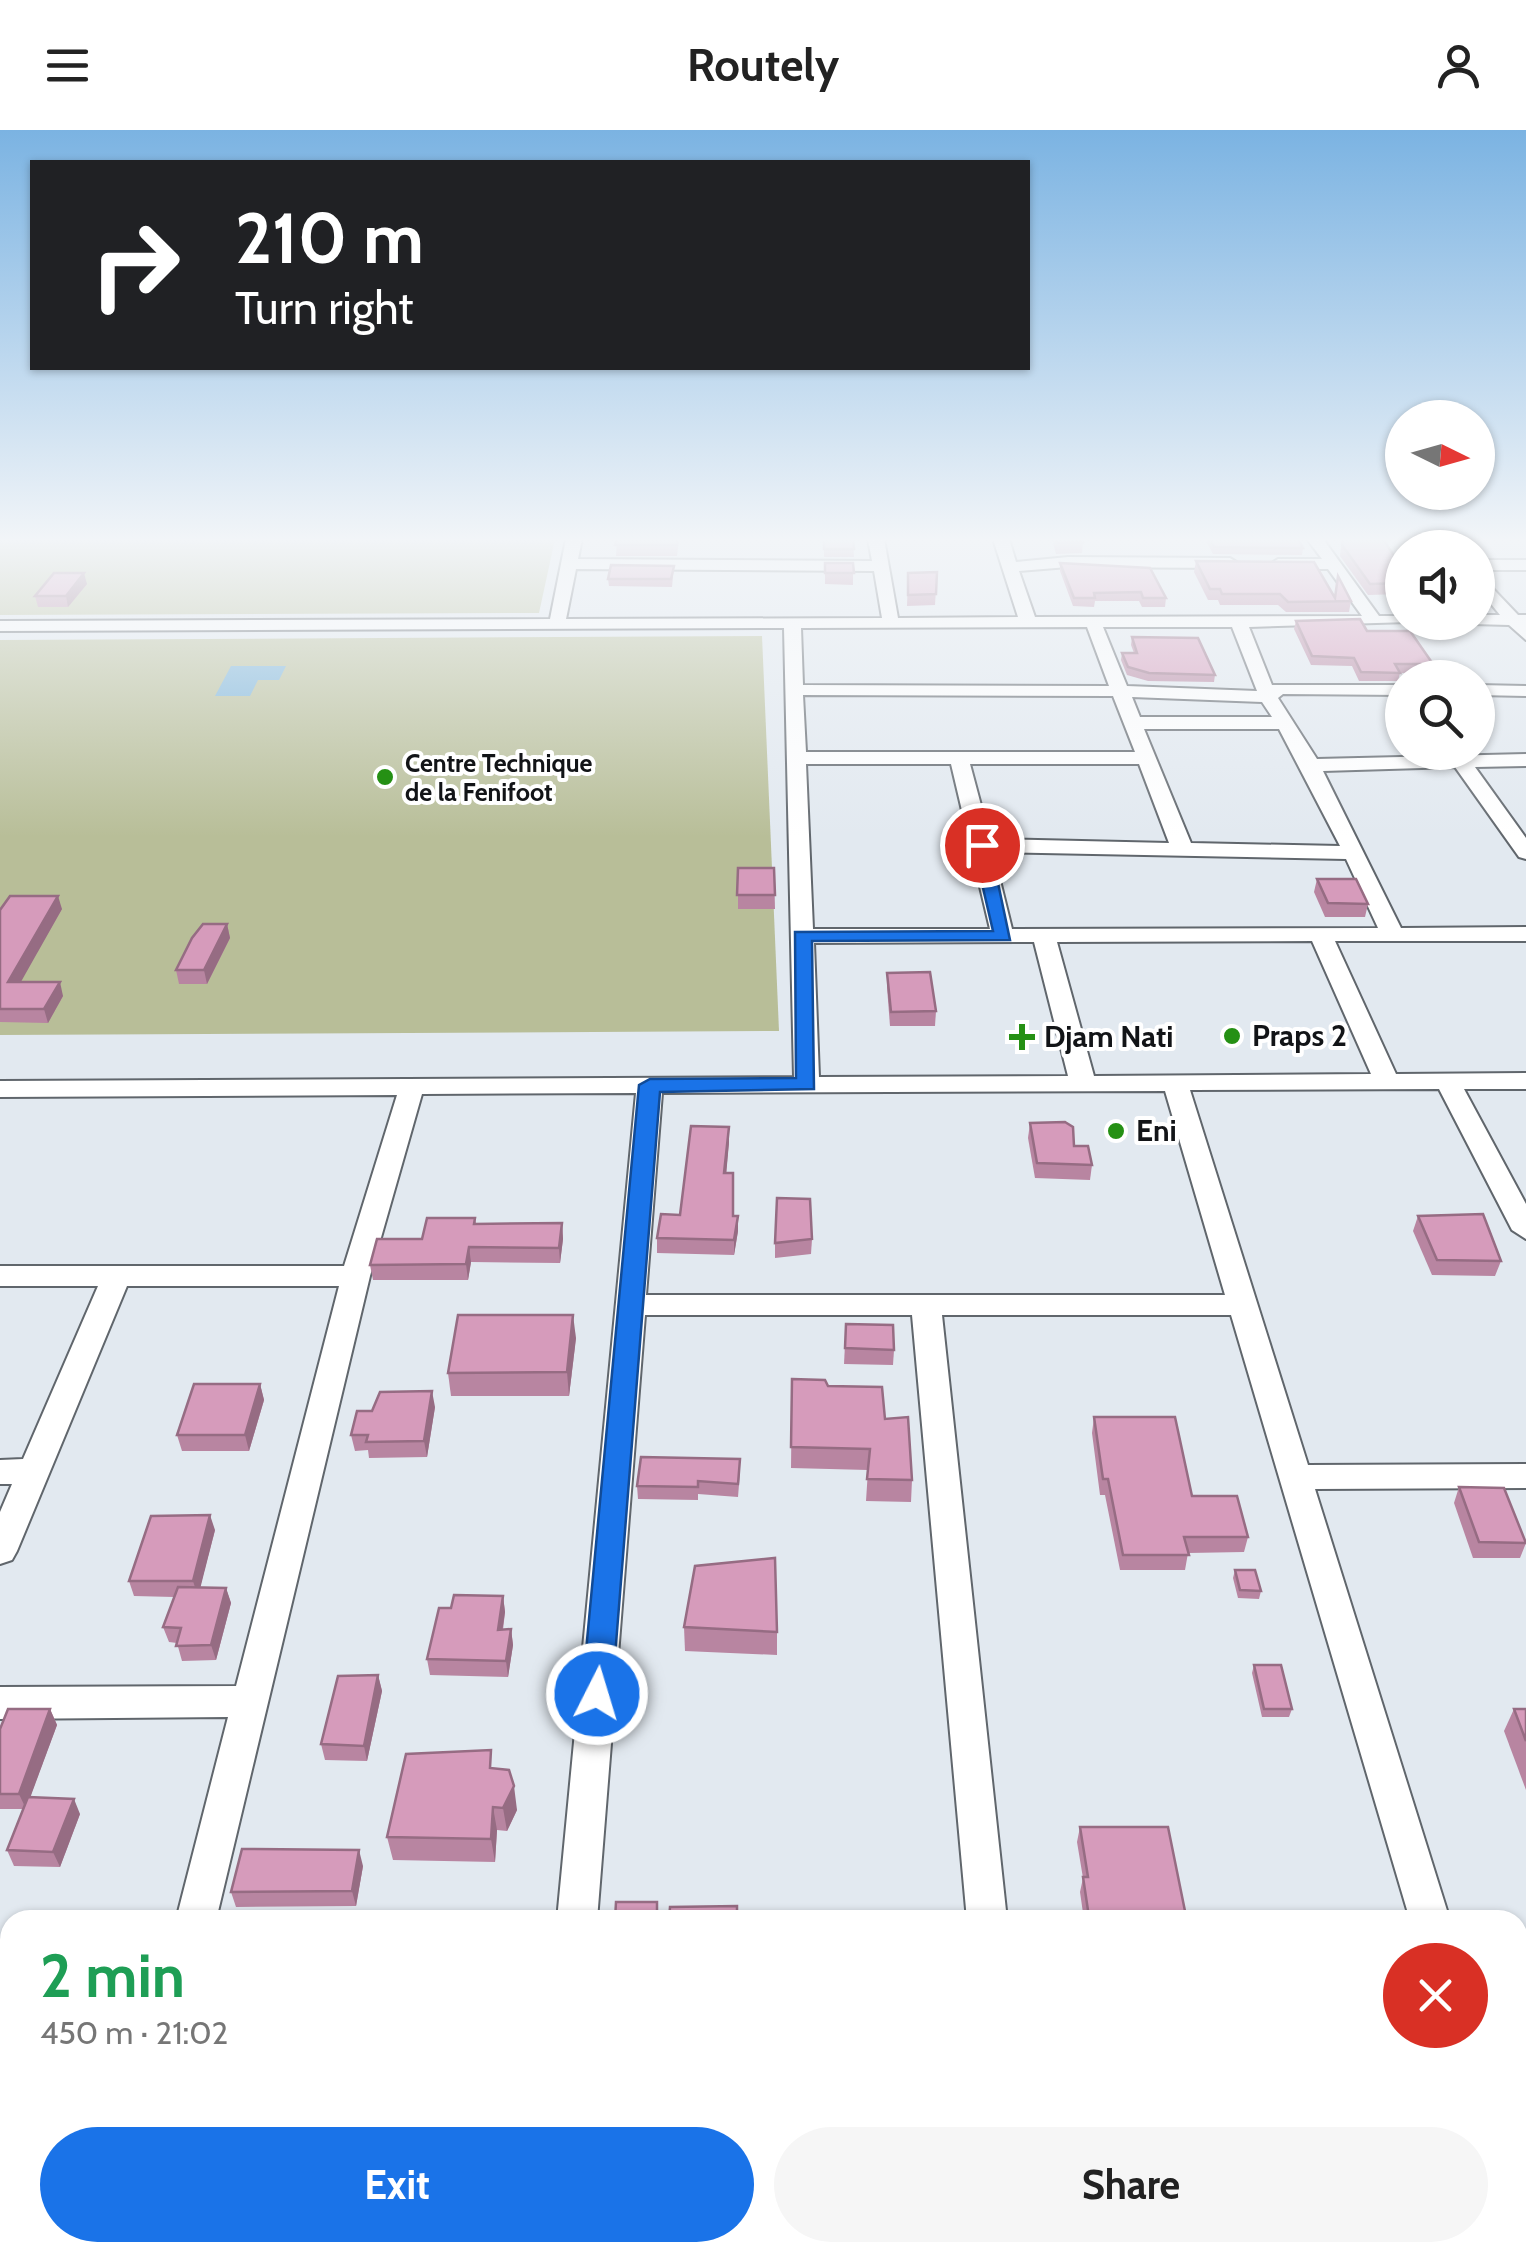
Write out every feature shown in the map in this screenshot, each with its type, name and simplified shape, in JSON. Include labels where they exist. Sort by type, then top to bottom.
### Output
[{"type":"street","points":[[792,638],[806,1084]]},
{"type":"street","points":[[1098,638],[1182,848]]},
{"type":"street","points":[[1245,638],[1268,697],[1288,723],[1311,766],[1393,935]]},
{"type":"street","points":[[794,690],[1122,691],[1268,697],[1279,689],[1385,690]]},
{"type":"street","points":[[1495,690],[1526,690]]},
{"type":"street","points":[[1134,722],[1288,723]]},
{"type":"street","points":[[959,757],[1003,936]]},
{"type":"street","points":[[797,758],[1146,758]]},
{"type":"street","points":[[1495,761],[1526,760]]},
{"type":"street","points":[[1311,766],[1385,764]]},
{"type":"street","points":[[1468,770],[1526,853]]},
{"type":"street","points":[[982,845],[1351,853]]},
{"type":"street","points":[[802,936],[1526,934]]},
{"type":"street","points":[[1044,936],[1083,1083]]},
{"type":"street","points":[[1321,936],[1387,1082]]},
{"type":"street","points":[[0,1088],[1526,1081]]},
{"type":"street","points":[[1447,1082],[1526,1230]]},
{"type":"street","points":[[1175,1083],[1427,1910]]},
{"type":"street","points":[[579,1910],[650,1085]]},
{"type":"street","points":[[199,1910],[356,1276],[412,1086]]},
{"type":"street","points":[[0,1276],[356,1276]]},
{"type":"street","points":[[0,1551],[117,1276]]},
{"type":"street","points":[[631,1305],[1242,1305]]},
{"type":"street","points":[[926,1306],[985,1910]]},
{"type":"street","points":[[0,1472],[34,1471]]},
{"type":"street","points":[[1294,1476],[1526,1476]]},
{"type":"street","points":[[0,1703],[253,1700]]},
{"type":"green space","name":"Centre Technique de la Fenifoot","points":[[762,638],[779,1031],[0,1035],[0,640]]},
{"type":"water","points":[[231,666],[286,666],[279,680],[258,680],[250,696],[215,696]]},
{"type":"building","points":[[1132,638],[1198,638],[1215,675],[1149,673],[1128,667],[1122,653],[1137,653]]},
{"type":"building","points":[[1304,638],[1416,640],[1430,660],[1385,660],[1385,673],[1361,672],[1354,658],[1312,656]]},
{"type":"building","points":[[738,868],[774,868],[775,895],[737,895]]},
{"type":"building","points":[[1317,879],[1356,879],[1368,904],[1328,903]]},
{"type":"building","points":[[10,896],[58,896],[8,982],[60,982],[44,1009],[0,1009],[0,910]]},
{"type":"building","points":[[203,924],[227,924],[204,970],[176,970],[192,938]]},
{"type":"building","points":[[930,972],[936,1011],[891,1012],[887,973]]},
{"type":"building","points":[[1065,1122],[1073,1127],[1074,1146],[1088,1146],[1092,1165],[1037,1163],[1030,1123]]},
{"type":"building","points":[[691,1126],[729,1127],[724,1173],[733,1173],[733,1216],[738,1216],[734,1240],[657,1238],[661,1214],[680,1215]]},
{"type":"building","points":[[777,1198],[810,1199],[812,1239],[775,1243]]},
{"type":"building","points":[[1483,1214],[1501,1261],[1437,1260],[1418,1216]]},
{"type":"building","points":[[427,1218],[475,1218],[474,1224],[562,1223],[559,1248],[469,1247],[466,1264],[370,1265],[377,1239],[422,1239]]},
{"type":"building","points":[[458,1315],[573,1315],[567,1372],[448,1373]]},
{"type":"building","points":[[846,1324],[893,1325],[894,1350],[845,1348]]},
{"type":"building","points":[[792,1379],[825,1380],[828,1386],[882,1387],[885,1419],[908,1417],[912,1480],[867,1479],[870,1449],[791,1447]]},
{"type":"building","points":[[194,1384],[260,1384],[245,1435],[177,1435]]},
{"type":"building","points":[[432,1391],[424,1441],[366,1442],[368,1435],[351,1435],[357,1411],[372,1411],[380,1392]]},
{"type":"building","points":[[1094,1417],[1175,1417],[1192,1496],[1237,1496],[1248,1537],[1184,1537],[1189,1555],[1123,1555],[1108,1479],[1103,1479]]},
{"type":"building","points":[[641,1457],[740,1459],[738,1484],[698,1481],[698,1487],[637,1486]]},
{"type":"building","points":[[1459,1487],[1504,1488],[1526,1543],[1479,1542]]},
{"type":"building","points":[[210,1515],[193,1581],[129,1581],[151,1516]]},
{"type":"building","points":[[775,1558],[777,1632],[684,1627],[695,1566]]},
{"type":"building","points":[[1235,1570],[1255,1570],[1261,1591],[1240,1590]]},
{"type":"building","points":[[178,1587],[226,1588],[211,1645],[176,1646],[181,1628],[163,1627]]},
{"type":"building","points":[[454,1595],[503,1596],[498,1630],[511,1629],[506,1661],[427,1659],[439,1608],[451,1608]]},
{"type":"building","points":[[1254,1665],[1281,1665],[1292,1709],[1264,1709]]},
{"type":"building","points":[[378,1675],[364,1746],[321,1744],[338,1676]]},
{"type":"building","points":[[8,1709],[50,1709],[19,1794],[0,1794],[0,1729]]},
{"type":"building","points":[[1514,1709],[1526,1709],[1526,1741]]},
{"type":"building","points":[[491,1750],[490,1768],[509,1770],[514,1786],[503,1808],[493,1807],[491,1839],[387,1837],[406,1754]]},
{"type":"building","points":[[28,1797],[74,1799],[53,1852],[7,1850]]},
{"type":"building","points":[[1080,1827],[1168,1827],[1185,1910],[1088,1910],[1083,1877],[1088,1877]]},
{"type":"building","points":[[242,1849],[359,1850],[352,1891],[231,1892]]},
{"type":"building","points":[[616,1902],[657,1902],[657,1910],[616,1910]]},
{"type":"building","points":[[737,1906],[737,1910],[670,1910]]},
{"type":"place","name":"Centre Technique de la Fenifoot","points":[[385,777]]},
{"type":"place","name":"Praps 2","points":[[1232,1036]]},
{"type":"place","name":"Djam Nati","points":[[1022,1037]]},
{"type":"place","name":"Eni","points":[[1116,1131]]},
{"type":"route","points":[[597,1694],[650,1085],[806,1084],[802,936],[1003,936],[982,845]]}]
